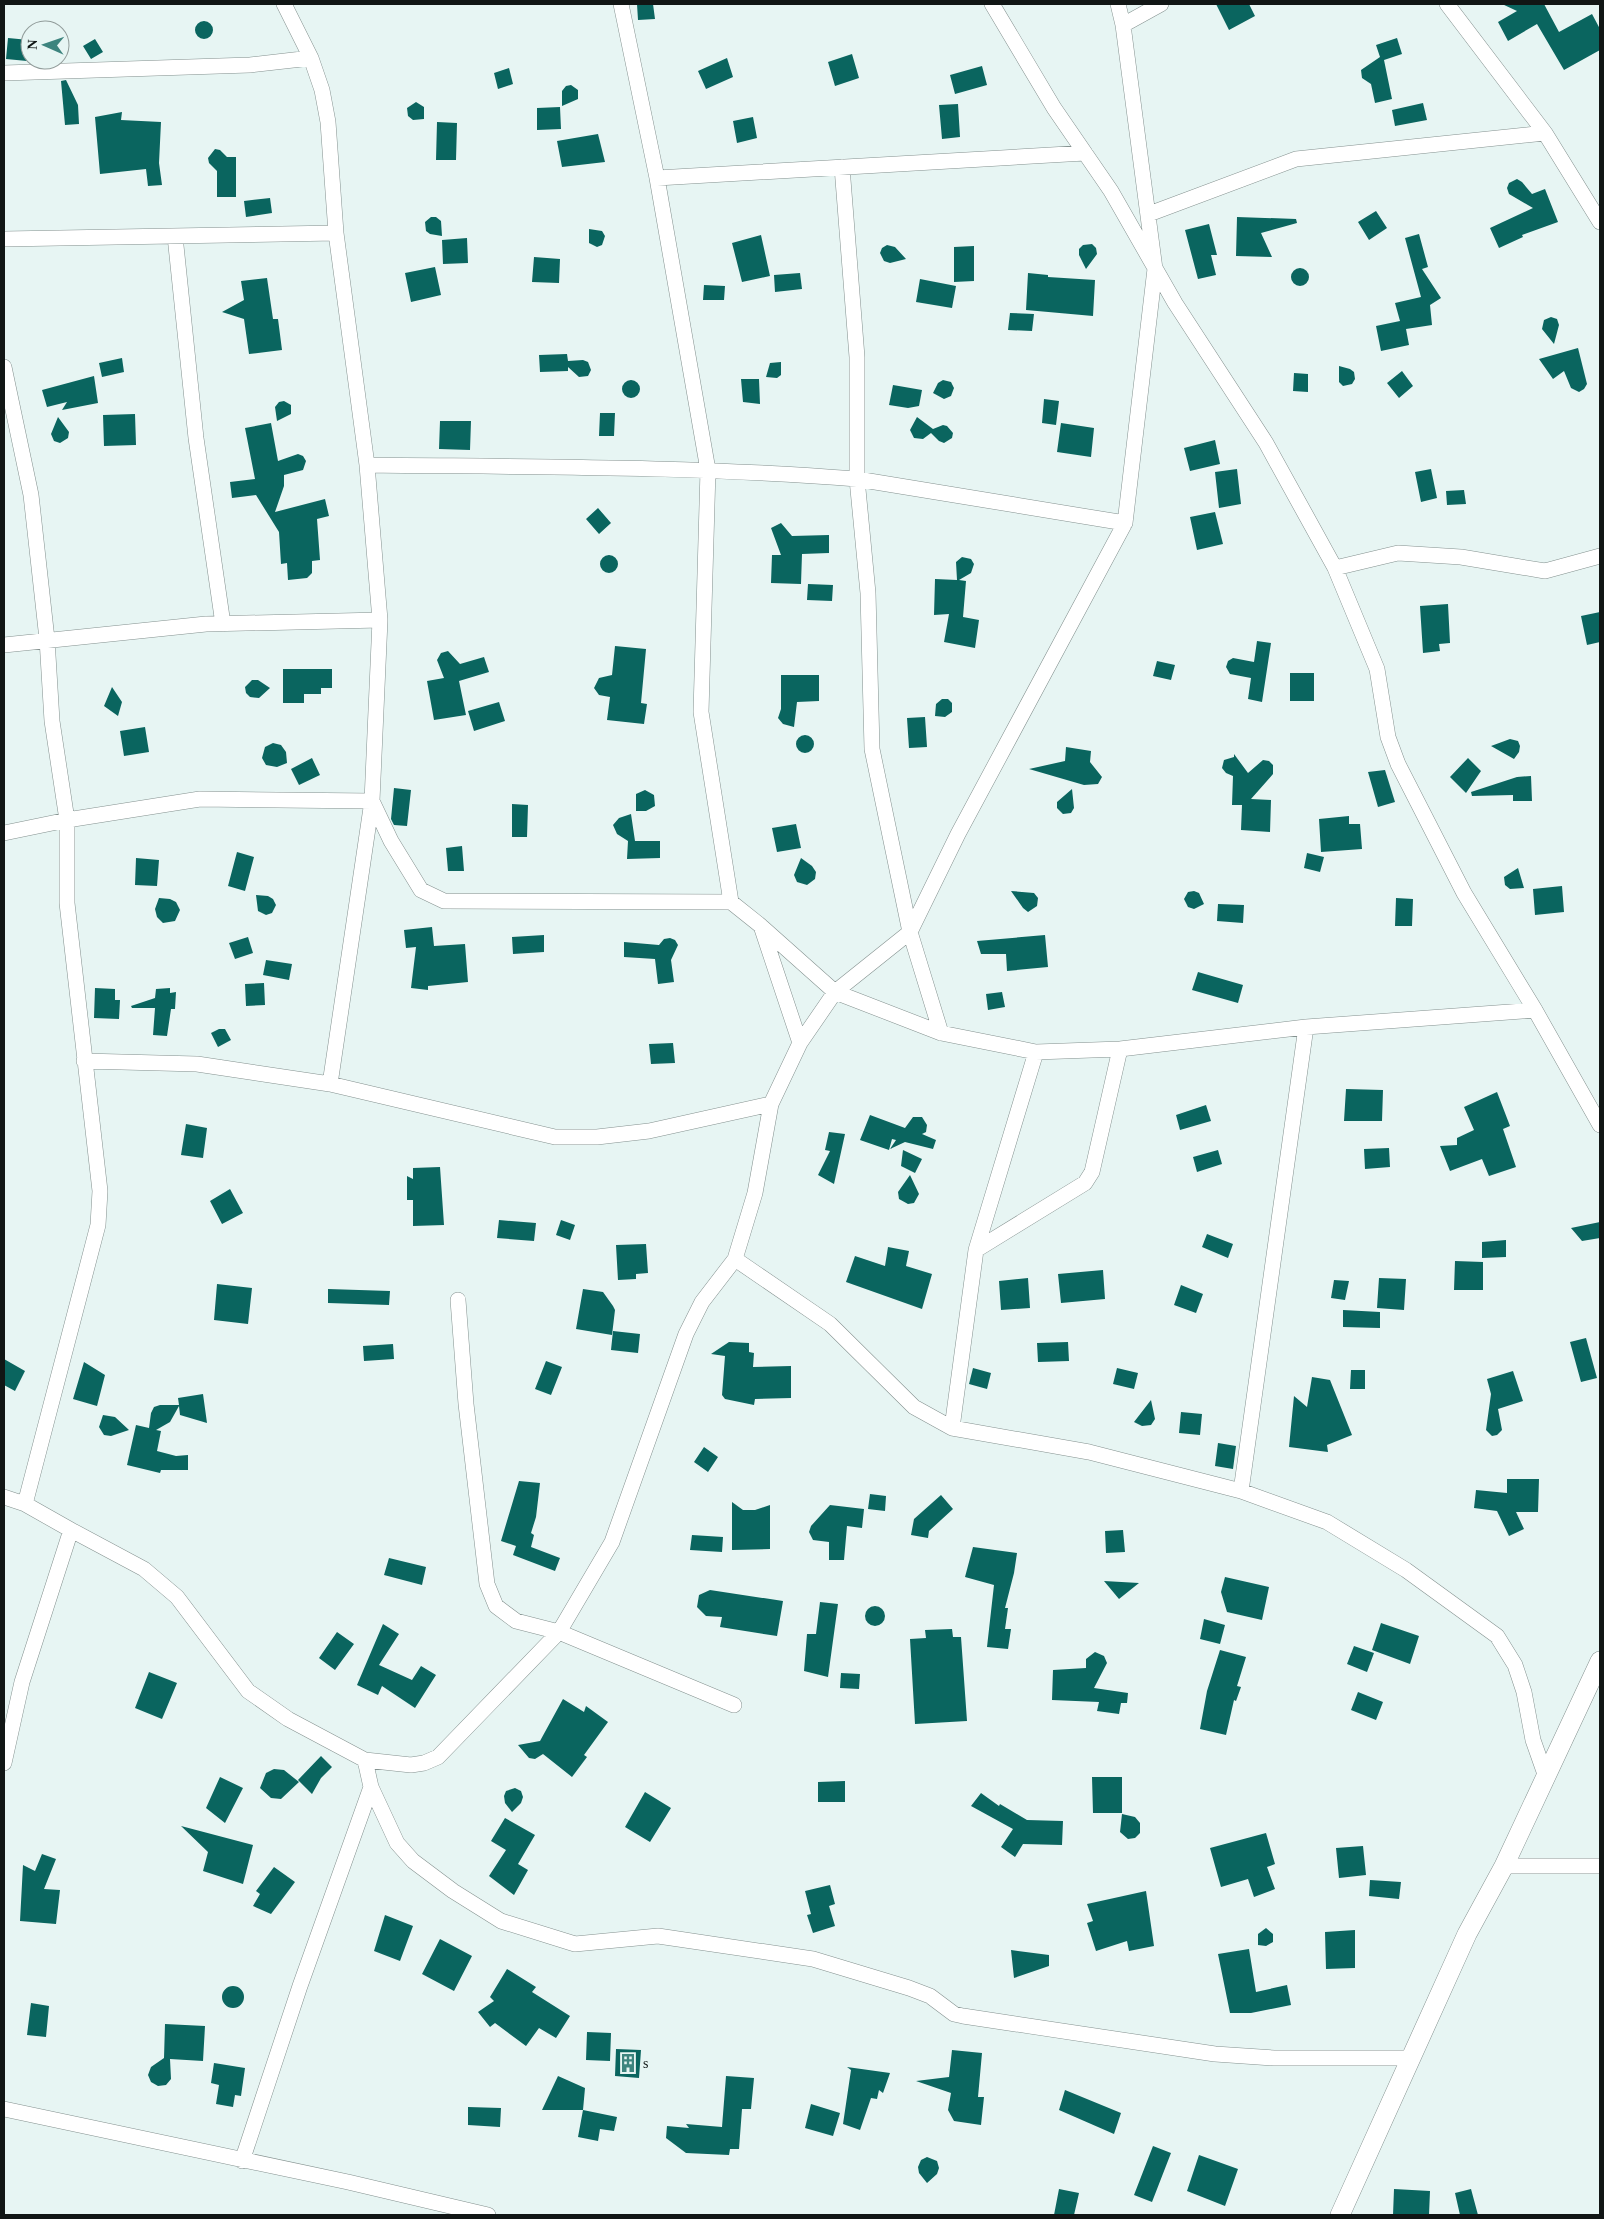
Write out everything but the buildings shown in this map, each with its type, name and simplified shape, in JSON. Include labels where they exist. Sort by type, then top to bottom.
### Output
[{"type":"street","points":[[284,4],[311,58],[322,90],[328,122],[336,233],[367,465],[380,620],[372,801],[330,1084]]},
{"type":"street","points":[[621,4],[657,178],[708,470],[701,712],[731,902]]},
{"type":"street","points":[[992,4],[1054,108],[1111,191],[1155,270],[1266,443],[1335,568],[1377,669],[1388,737],[1398,764],[1464,893],[1536,1010],[1600,1126]]},
{"type":"street","points":[[4,1497],[25,1504],[144,1569],[176,1597],[248,1691],[288,1719],[365,1760],[411,1765],[424,1763],[438,1757],[559,1632],[612,1542],[686,1334],[702,1302],[735,1259],[755,1193],[771,1104],[800,1043],[835,992],[910,932],[958,834],[1124,522],[1155,270],[1123,26],[1118,4]]},
{"type":"street","points":[[1123,26],[1161,4]]},
{"type":"street","points":[[1447,4],[1545,132],[1600,222]]},
{"type":"street","points":[[4,73],[250,65],[311,58]]},
{"type":"street","points":[[1149,214],[1296,159],[1545,132]]},
{"type":"street","points":[[657,178],[1085,153]]},
{"type":"street","points":[[842,167],[857,357],[857,479],[868,593],[872,749],[910,932],[941,1033]]},
{"type":"street","points":[[4,239],[336,233]]},
{"type":"street","points":[[175,236],[196,438],[223,624]]},
{"type":"street","points":[[4,366],[31,495],[47,640],[52,721],[66,820],[67,903],[100,1191],[98,1225],[25,1504]]},
{"type":"street","points":[[367,465],[708,470],[857,479],[1124,522]]},
{"type":"street","points":[[1335,568],[1398,553],[1462,558],[1545,570],[1600,556]]},
{"type":"street","points":[[4,645],[223,624],[380,620]]},
{"type":"street","points":[[4,833],[66,820],[200,799],[372,801]]},
{"type":"street","points":[[372,801],[391,841],[422,890],[444,901],[731,902],[835,992],[941,1033],[1036,1052],[1120,1049],[1306,1027],[1536,1010]]},
{"type":"street","points":[[761,926],[800,1043]]},
{"type":"street","points":[[1242,1491],[1306,1027]]},
{"type":"street","points":[[976,1250],[1085,1183],[1092,1172],[1120,1049]]},
{"type":"street","points":[[952,1428],[976,1250],[1036,1052]]},
{"type":"street","points":[[84,1061],[197,1064],[330,1084],[555,1137],[597,1137],[650,1131],[771,1104]]},
{"type":"street","points":[[735,1259],[830,1324],[914,1407],[952,1428],[1089,1452],[1242,1491],[1327,1522],[1406,1570],[1498,1636],[1515,1665],[1524,1692],[1533,1740],[1546,1777]]},
{"type":"street","points":[[458,1300],[466,1404],[487,1584],[496,1606],[516,1621],[559,1632],[734,1705]]},
{"type":"street","points":[[4,1763],[22,1682],[71,1530]]},
{"type":"street","points":[[1340,2215],[1467,1934],[1504,1866],[1546,1777],[1596,1680],[1600,1661]]},
{"type":"street","points":[[365,1760],[371,1787],[397,1843],[413,1861],[453,1891],[501,1921],[556,1939],[575,1944],[658,1936],[813,1959],[842,1966],[923,1993],[954,2014],[1215,2054],[1274,2058],[1411,2058]]},
{"type":"street","points":[[242,2161],[300,1986],[371,1787]]},
{"type":"street","points":[[1504,1866],[1600,1866]]},
{"type":"street","points":[[4,2109],[348,2182],[488,2215]]},
{"type":"place","name":"s","points":[[628,2063]]}]
